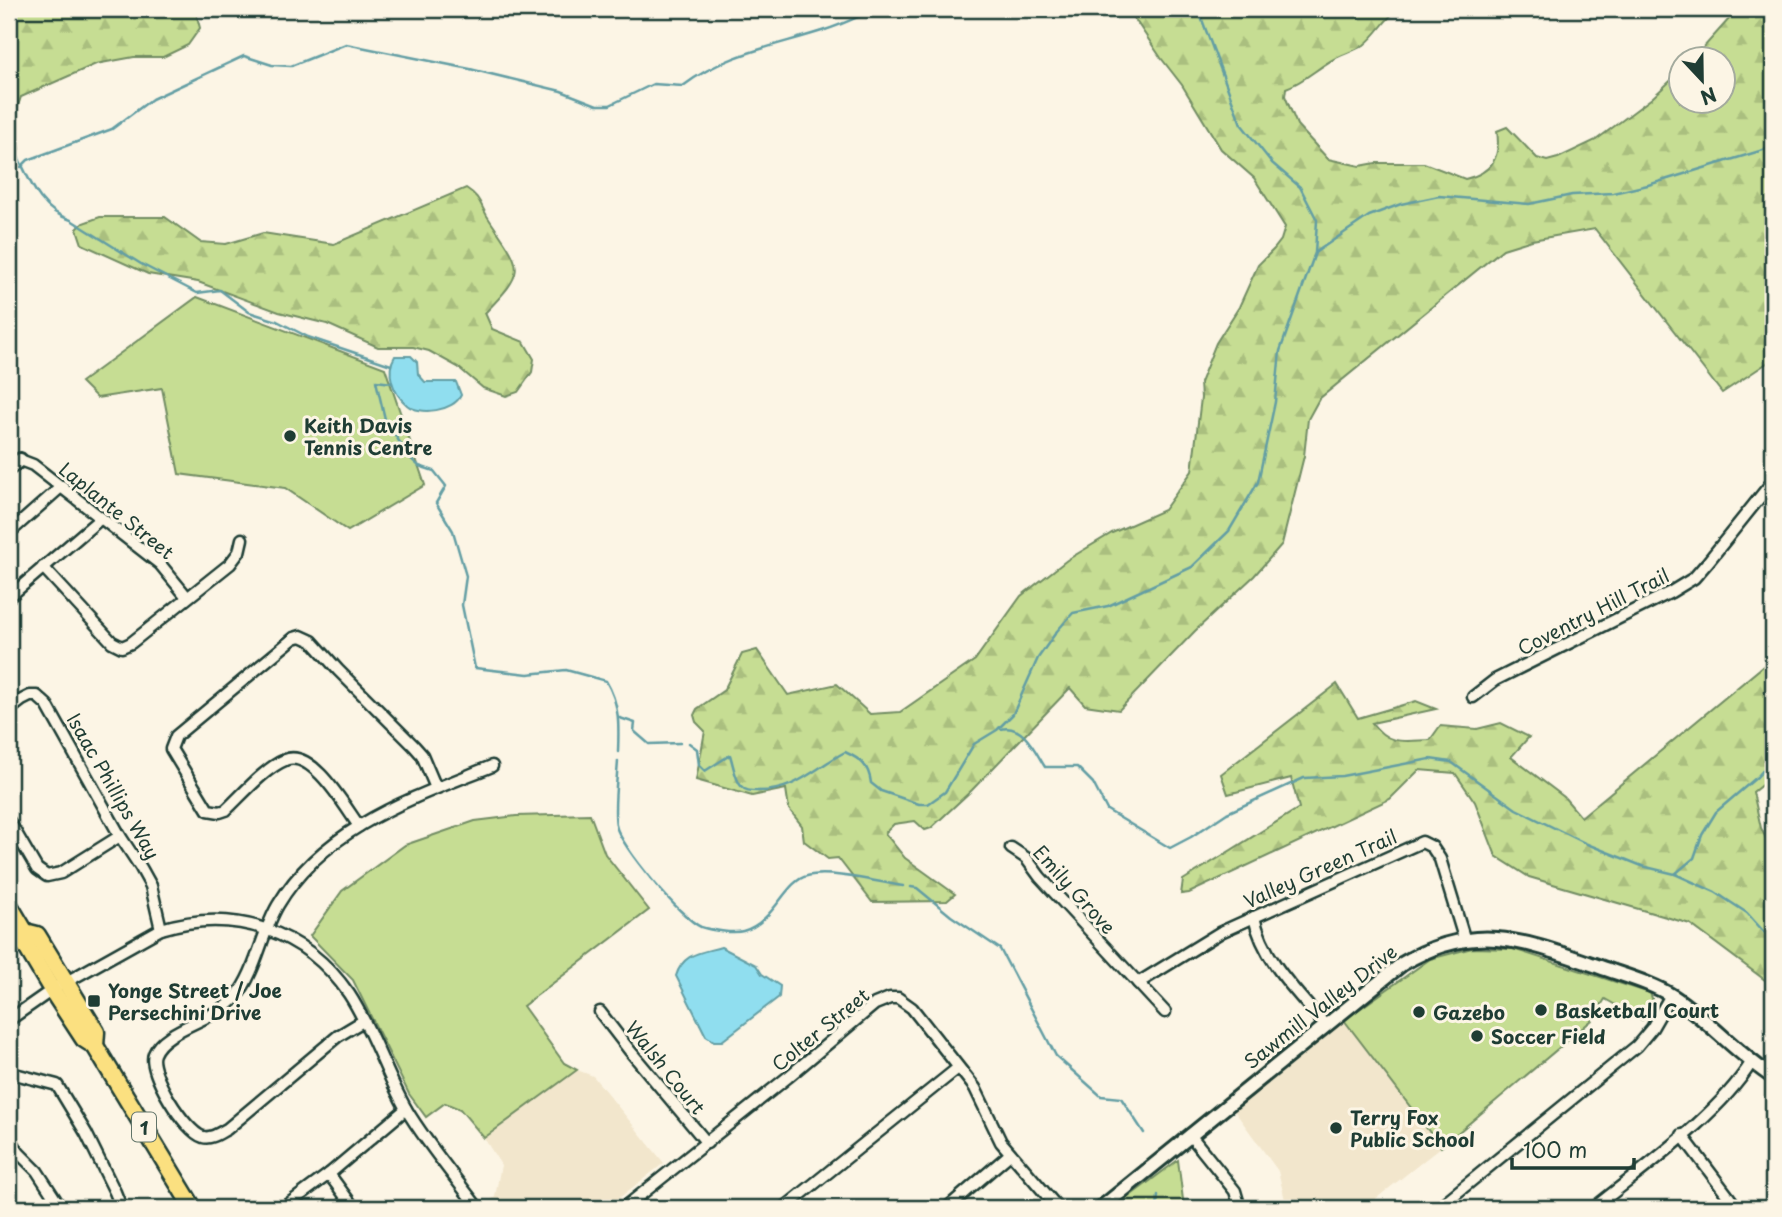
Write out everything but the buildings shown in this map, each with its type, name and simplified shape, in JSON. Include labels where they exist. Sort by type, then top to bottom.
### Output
[{"type":"main road","name":"1","points":[[9,905],[25,932],[37,935],[59,987],[96,1032],[95,1046],[193,1208]]},
{"type":"street","name":"Laplante Street","points":[[14,464],[33,465],[61,486],[160,564],[187,597]]},
{"type":"street","name":"Coventry Hill Trail","points":[[1473,696],[1495,680],[1694,578],[1773,481]]},
{"type":"street","points":[[9,533],[61,486]]},
{"type":"street","points":[[9,597],[101,518]]},
{"type":"street","points":[[43,567],[112,642],[122,647],[131,643],[232,562],[240,549],[242,539]]},
{"type":"street","points":[[359,826],[319,772],[305,761],[296,758],[281,761],[226,810],[208,810],[171,749],[172,742],[294,638],[301,636],[312,641],[422,755],[436,789]]},
{"type":"street","name":"Isaac Phillips Way","points":[[9,710],[30,696],[42,699],[151,887],[161,929]]},
{"type":"street","points":[[363,1021],[338,1036],[212,1138],[205,1138],[190,1130],[156,1075],[153,1055],[158,1047],[171,1036],[212,1015],[235,998],[247,979],[266,928],[285,892],[315,860],[359,826],[402,802],[492,766]]},
{"type":"street","points":[[9,821],[37,869],[47,876],[61,873],[120,836]]},
{"type":"street","name":"Valley Green Trail","points":[[1138,983],[1221,932],[1422,842],[1432,847],[1440,859],[1465,940]]},
{"type":"street","name":"Emily Grove","points":[[1011,848],[1028,860],[1040,877],[1138,983]]},
{"type":"street","points":[[1254,917],[1265,949],[1325,1025]]},
{"type":"street","points":[[9,1020],[59,987],[161,929],[176,925],[234,922],[266,928],[286,936],[321,961],[349,995],[406,1108],[478,1208]]},
{"type":"street","name":"Sawmill Valley Drive","points":[[1101,1208],[1402,964],[1424,950],[1465,940],[1509,938],[1547,948],[1645,982],[1671,995],[1698,1014],[1751,1063],[1773,1077]]},
{"type":"street","points":[[1138,983],[1165,1012]]},
{"type":"street","points":[[1438,1208],[1637,1046],[1671,995]]},
{"type":"street","name":"Colter Street","points":[[624,1208],[875,1004],[890,998],[898,998],[912,1008],[975,1088],[1001,1142],[1058,1208]]},
{"type":"street","name":"Walsh Court","points":[[600,1012],[707,1143]]},
{"type":"street","points":[[1594,1208],[1723,1098],[1751,1063]]},
{"type":"street","points":[[784,1208],[958,1068]]},
{"type":"street","points":[[9,1077],[15,1074],[57,1085],[86,1133],[115,1192],[119,1202],[115,1208]]},
{"type":"street","points":[[283,1208],[329,1174],[406,1108]]},
{"type":"street","points":[[1190,1135],[1235,1191],[1240,1208]]},
{"type":"street","points":[[1682,1135],[1737,1208]]},
{"type":"street","points":[[9,1136],[18,1152],[37,1171],[61,1208]]},
{"type":"street","points":[[9,1158],[18,1152]]},
{"type":"street","points":[[947,1208],[1010,1154]]},
{"type":"street","points":[[329,1174],[354,1208]]},
{"type":"shaded area","name":"Terry Fox Public School","points":[[1344,1020],[1441,1147],[1364,1208],[1287,1208],[1278,1171],[1233,1109]]},
{"type":"shaded area","points":[[577,1070],[593,1076],[664,1163],[606,1208],[490,1208],[486,1204],[495,1197],[501,1165],[484,1138]]},
{"type":"green space","points":[[9,9],[195,9],[200,28],[188,45],[163,57],[134,57],[96,64],[21,97],[13,120],[19,149],[9,164]]},
{"type":"green space","points":[[1128,9],[1398,9],[1364,45],[1334,59],[1286,88],[1285,96],[1297,125],[1328,159],[1360,166],[1376,163],[1424,163],[1465,179],[1482,173],[1493,162],[1497,149],[1497,131],[1507,127],[1537,158],[1547,161],[1596,140],[1666,85],[1666,116],[1736,116],[1736,46],[1705,46],[1738,9],[1773,9],[1773,359],[1722,393],[1595,229],[1532,240],[1503,249],[1319,399],[1308,419],[1304,456],[1282,544],[1254,576],[1195,631],[1119,710],[1085,705],[1070,688],[972,790],[931,828],[925,830],[915,821],[894,824],[885,833],[905,858],[955,894],[947,901],[872,902],[838,858],[828,859],[804,841],[802,826],[789,809],[786,789],[752,796],[696,780],[705,731],[696,722],[694,715],[697,709],[724,690],[742,654],[757,650],[788,695],[837,684],[870,714],[900,712],[975,660],[1021,596],[1067,560],[1112,533],[1164,510],[1192,471],[1201,398],[1200,383],[1216,343],[1239,307],[1258,265],[1281,240],[1285,227],[1254,178],[1221,149],[1182,85]]},
{"type":"green space","points":[[466,188],[478,199],[509,250],[516,269],[508,287],[485,313],[492,329],[524,342],[534,359],[532,372],[518,392],[506,396],[483,388],[458,367],[429,351],[413,347],[378,347],[327,324],[279,312],[198,282],[148,274],[82,244],[77,229],[83,223],[100,217],[165,217],[200,242],[226,244],[263,233],[334,244]]},
{"type":"green space","name":"Keith Davis Tennis Centre","points":[[197,297],[385,368],[425,485],[348,531],[285,488],[179,474],[162,388],[97,398],[81,382]]},
{"type":"green space","points":[[1773,658],[1773,776],[1753,792],[1761,828],[1773,853],[1773,986],[1690,924],[1529,877],[1496,856],[1475,802],[1455,773],[1419,770],[1390,799],[1189,893],[1181,894],[1183,880],[1299,808],[1291,778],[1228,794],[1221,774],[1337,684],[1358,718],[1416,701],[1436,709],[1372,723],[1391,739],[1430,740],[1440,726],[1477,729],[1501,723],[1529,737],[1511,757],[1564,797],[1581,817]]},
{"type":"green space","points":[[590,814],[605,854],[649,910],[523,1006],[564,1063],[577,1070],[484,1138],[460,1109],[445,1103],[426,1117],[409,1094],[353,980],[310,936],[342,891],[405,845],[475,821],[516,816]]},
{"type":"green space","points":[[1472,948],[1513,949],[1650,993],[1653,1001],[1642,1020],[1605,999],[1592,1020],[1441,1147],[1344,1020],[1430,959]]},
{"type":"green space","points":[[1178,1160],[1184,1208],[1114,1208]]},
{"type":"water","points":[[395,356],[411,356],[417,362],[418,374],[425,382],[456,382],[461,395],[451,405],[436,410],[420,410],[407,405],[392,382],[391,369]]},
{"type":"water","points":[[721,947],[756,965],[762,974],[780,986],[779,997],[722,1041],[714,1041],[706,1036],[676,976],[688,958]]},
{"type":"waterway","points":[[21,167],[28,160],[112,129],[152,99],[244,56],[272,65],[291,66],[346,44],[470,69],[561,91],[597,105],[610,105],[653,84],[683,86],[733,58],[831,28],[876,9]]},
{"type":"waterway","points":[[689,743],[697,749],[699,765],[705,771],[730,755],[739,783],[748,790],[770,790],[793,784],[845,752],[863,763],[871,783],[881,791],[919,804],[928,804],[945,792],[974,744],[997,730],[1013,714],[1038,658],[1073,613],[1108,606],[1192,567],[1229,531],[1258,482],[1275,402],[1280,351],[1315,253],[1317,220],[1300,187],[1272,163],[1241,124],[1201,17],[1201,9]]},
{"type":"waterway","points":[[9,140],[33,187],[48,207],[141,264],[197,293],[220,290],[249,312],[277,321],[308,337],[391,365]]},
{"type":"waterway","points":[[1316,252],[1369,216],[1401,204],[1439,196],[1529,204],[1572,195],[1613,193],[1773,147]]},
{"type":"waterway","points":[[392,383],[376,381],[385,419],[409,457],[419,466],[434,471],[446,486],[436,503],[453,531],[466,576],[462,605],[475,668],[528,674],[566,670],[606,681],[616,707],[618,752]]},
{"type":"waterway","points":[[620,718],[635,723],[634,731],[649,744],[680,743]]},
{"type":"waterway","points":[[1001,729],[1009,728],[1022,734],[1045,767],[1077,767],[1093,783],[1107,810],[1170,848],[1227,813],[1304,778],[1342,776],[1430,759],[1451,762],[1516,809],[1587,844],[1642,866],[1675,874],[1715,892],[1747,913],[1773,942]]},
{"type":"waterway","points":[[1675,874],[1694,858],[1702,835],[1716,812],[1757,777],[1773,759]]},
{"type":"waterway","points":[[618,761],[615,811],[620,835],[639,864],[667,896],[701,927],[734,932],[754,927],[799,879],[807,876],[841,875],[903,886]]},
{"type":"waterway","points":[[911,887],[917,888],[951,916],[1000,949],[1056,1056],[1101,1096],[1121,1098],[1144,1133]]},
{"type":"waterway","points":[[1157,1208],[1158,1195]]},
{"type":"place","name":"Keith Davis Tennis Centre","points":[[290,436]]},
{"type":"place","name":"Yonge Street / Joe Persechini Drive","points":[[94,1001]]},
{"type":"place","name":"Basketball Court","points":[[1541,1010]]},
{"type":"place","name":"Gazebo","points":[[1419,1012]]},
{"type":"place","name":"Soccer Field","points":[[1477,1036]]},
{"type":"place","name":"Terry Fox Public School","points":[[1336,1128]]}]
